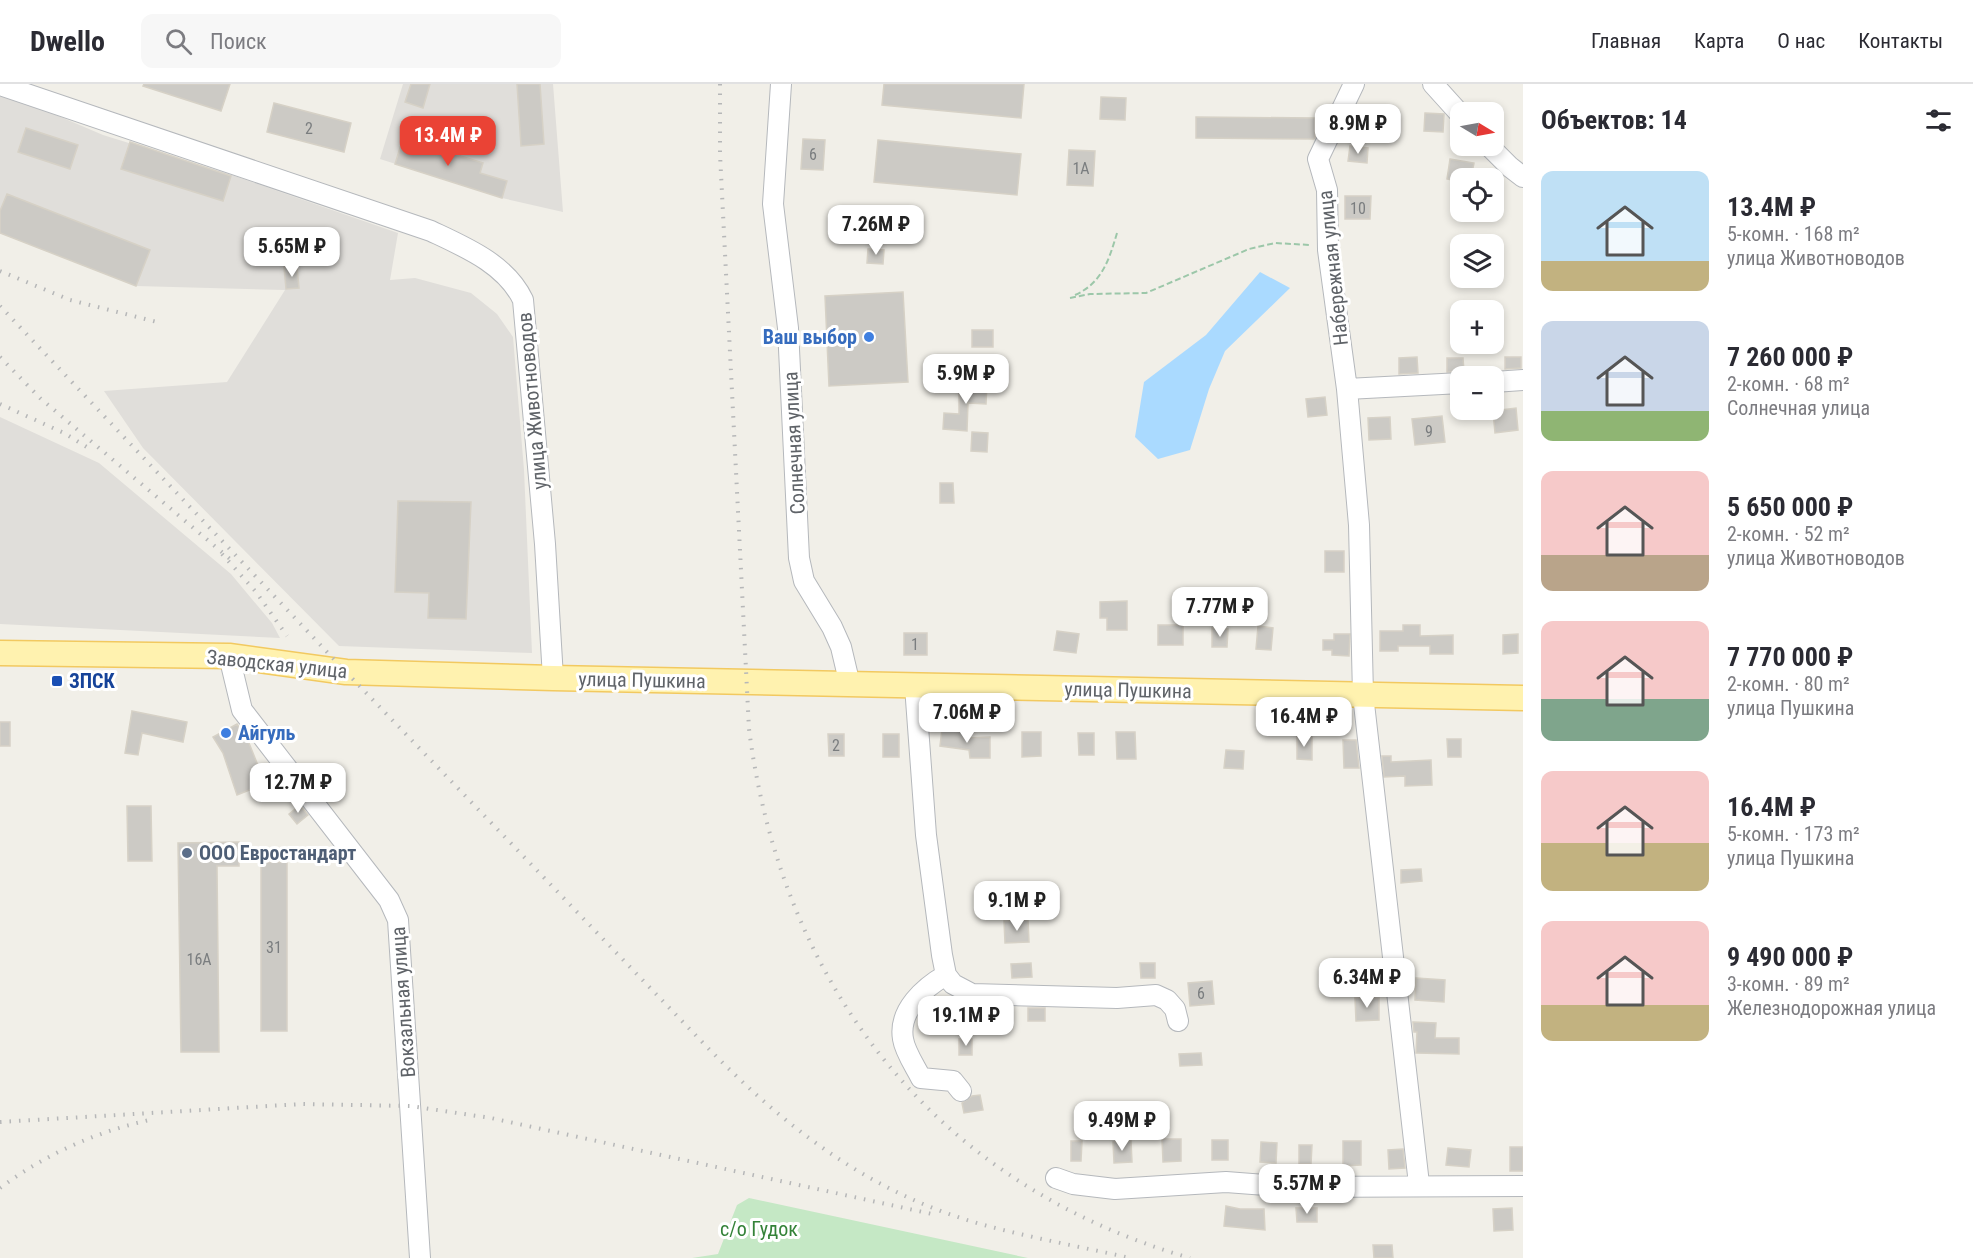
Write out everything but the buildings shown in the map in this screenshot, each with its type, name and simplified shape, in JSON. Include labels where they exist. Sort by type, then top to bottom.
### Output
[{"type":"main road","name":"Заводская улица","points":[[0,654],[229,656],[346,672],[553,678]]},
{"type":"main road","name":"улица Пушкина","points":[[553,678],[1523,698]]},
{"type":"street","name":"Солнечная улица","points":[[781,84],[773,204],[788,328],[800,558],[804,581],[832,627],[841,647],[850,685]]},
{"type":"street","name":"Набережная улица","points":[[1354,84],[1318,159],[1327,190],[1328,246],[1347,389],[1359,525],[1363,695],[1419,1184]]},
{"type":"street","points":[[1433,84],[1450,103]]},
{"type":"street","name":"улица Животноводов","points":[[0,85],[431,231],[477,254],[513,284],[523,300],[545,544],[553,678]]},
{"type":"street","points":[[1499,156],[1523,177]]},
{"type":"street","points":[[1504,381],[1523,380]]},
{"type":"street","points":[[1347,389],[1450,384]]},
{"type":"street","name":"Вокзальная улица","points":[[229,656],[242,710],[389,900],[398,920],[420,1258]]},
{"type":"street","points":[[915,686],[926,835],[946,975],[953,984],[972,994],[1117,998],[1156,995],[1167,999],[1175,1009],[1178,1020]]},
{"type":"street","points":[[946,975],[922,991],[904,1021],[903,1037],[921,1078],[953,1081],[962,1091]]},
{"type":"street","points":[[1056,1178],[1073,1184],[1115,1189],[1226,1182],[1292,1187],[1419,1184],[1523,1186]]},
{"type":"path","points":[[1117,233],[1110,258],[1097,280],[1089,288],[1070,298],[1090,294],[1146,293],[1229,256],[1275,243],[1328,246]]},
{"type":"shaded area","points":[[403,84],[553,84],[563,212],[502,198],[380,159]]},
{"type":"shaded area","points":[[0,91],[103,135],[232,175],[398,233],[390,280],[415,278],[471,293],[497,314],[513,337],[524,470],[532,653],[339,646],[143,448],[104,391],[227,382],[285,290],[136,286],[0,233]]},
{"type":"shaded area","points":[[0,417],[99,463],[231,574],[272,623],[280,638],[0,624]]},
{"type":"green space","name":"с/о Гудок","points":[[749,1198],[1028,1258],[692,1258],[718,1254],[737,1205]]},
{"type":"water","points":[[1260,272],[1290,288],[1225,351],[1209,389],[1190,450],[1158,459],[1135,437],[1144,382],[1206,335]]},
{"type":"railway","points":[[720,84],[720,154],[749,729],[767,823],[796,910],[836,991],[887,1063],[948,1127],[1019,1181],[1099,1225],[1190,1258]]},
{"type":"railway","points":[[0,271],[70,300],[157,322]]},
{"type":"railway","points":[[0,306],[346,672],[707,1047],[768,1105],[833,1155],[904,1196],[984,1225],[1130,1258]]},
{"type":"railway","points":[[0,357],[40,398],[230,559]]},
{"type":"railway","points":[[0,404],[64,433],[90,449]]},
{"type":"railway","points":[[222,554],[256,592],[287,636]]},
{"type":"railway","points":[[0,1122],[302,1104],[410,1106],[491,1118],[932,1214]]},
{"type":"railway","points":[[0,1188],[36,1164],[74,1145],[113,1130],[154,1119]]},
{"type":"place","name":"Ваш выбор","points":[[869,337]]},
{"type":"place","name":"ЗПСК","points":[[57,681]]},
{"type":"place","name":"Айгуль","points":[[226,733]]},
{"type":"place","name":"ООО Евростандарт","points":[[187,853]]}]
